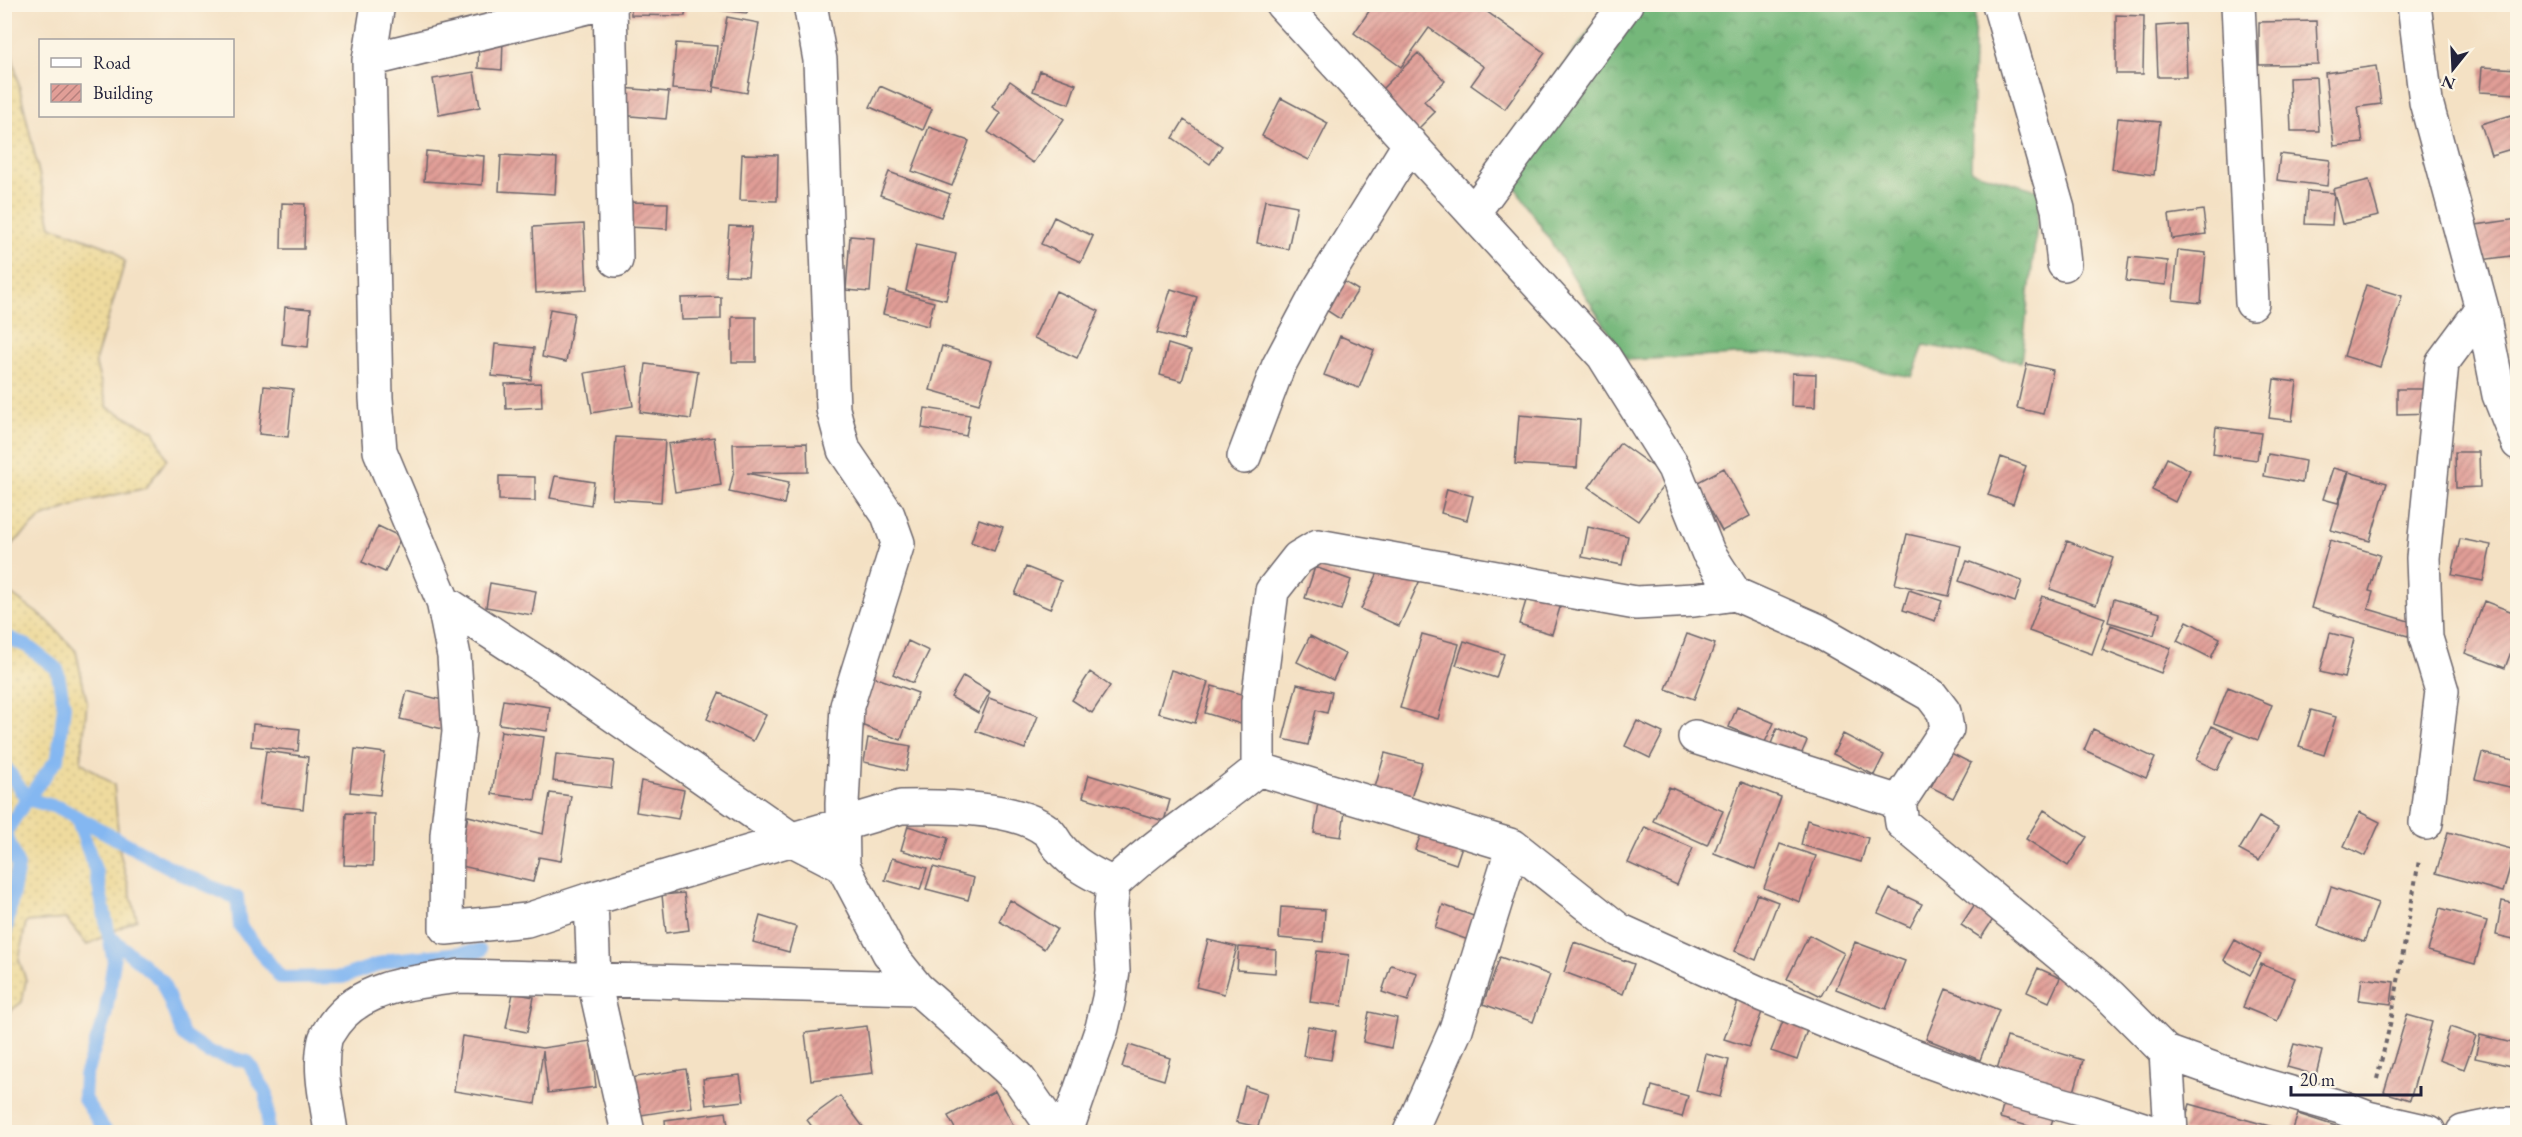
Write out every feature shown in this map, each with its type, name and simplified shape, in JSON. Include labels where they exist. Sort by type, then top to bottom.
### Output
[{"type":"street","points":[[378,4],[369,60],[376,398],[380,451],[443,601],[454,656],[459,732],[447,835],[446,928],[527,920],[901,807],[946,806],[1015,816],[1047,830],[1060,849],[1082,869],[1113,884]]},
{"type":"street","points":[[369,60],[600,4]]},
{"type":"street","points":[[610,4],[616,260]]},
{"type":"street","points":[[810,4],[820,60],[833,409],[843,450],[888,514],[898,543],[847,706],[842,825],[843,866],[889,953],[917,988],[1019,1079],[1056,1132]]},
{"type":"street","points":[[1282,4],[1603,355],[1674,468],[1708,552],[1735,594]]},
{"type":"street","points":[[1473,213],[1626,4]]},
{"type":"street","points":[[1999,4],[2058,209],[2064,264]]},
{"type":"street","points":[[2238,4],[2252,303]]},
{"type":"street","points":[[2414,4],[2426,102],[2482,309],[2504,357],[2499,395],[2517,443]]},
{"type":"street","points":[[1244,457],[1278,367],[1314,298],[1410,143]]},
{"type":"street","points":[[2426,823],[2442,691],[2426,638],[2423,558],[2442,363],[2482,309]]},
{"type":"street","points":[[1258,769],[1258,702],[1272,591],[1298,558],[1318,546],[1636,603],[1694,600],[1735,594],[1817,630],[1931,695],[1944,712],[1947,729],[1899,802],[1902,823],[2110,996],[2166,1052],[2242,1079],[2340,1107],[2368,1118],[2429,1132]]},
{"type":"street","points":[[443,601],[547,669],[793,840],[843,866]]},
{"type":"street","points":[[1695,737],[1899,802]]},
{"type":"street","points":[[1258,769],[1513,846],[1619,930],[1763,995],[1900,1051],[1996,1085],[2152,1132]]},
{"type":"street","points":[[1066,1132],[1102,1028],[1109,998],[1113,971],[1110,915],[1113,884],[1144,855],[1258,769]]},
{"type":"street","points":[[1410,1132],[1456,1029],[1513,846]]},
{"type":"street","points":[[591,899],[594,981],[628,1132]]},
{"type":"street","points":[[331,1132],[324,1083],[325,1038],[343,1012],[369,995],[411,982],[460,976],[917,988]]},
{"type":"street","points":[[2166,1052],[2170,1132]]},
{"type":"street","points":[[2463,1132],[2502,1124],[2517,1124]]},
{"type":"path","points":[[2368,1118],[2392,1016],[2426,823]]},
{"type":"green space","points":[[1608,5],[1975,5],[1971,171],[2041,191],[2021,362],[1924,345],[1912,377],[1784,353],[1627,360],[1496,157]]},
{"type":"sand","points":[[5,24],[51,226],[115,250],[125,262],[95,362],[108,408],[154,431],[167,459],[146,488],[83,502],[41,518],[5,551]]},
{"type":"sand","points":[[5,590],[47,620],[76,651],[87,702],[81,762],[114,785],[120,853],[137,919],[87,945],[66,919],[26,922],[19,960],[26,980],[22,1002],[9,1012],[4,1011]]},
{"type":"building","points":[[631,4],[686,4],[685,16],[631,15]]},
{"type":"building","points":[[719,4],[748,4],[747,13],[719,10]]},
{"type":"building","points":[[1374,4],[1476,4],[1545,53],[1505,109],[1471,85],[1484,67],[1429,28],[1401,67],[1354,33]]},
{"type":"building","points":[[2077,4],[2143,4],[2143,8],[2077,6]]},
{"type":"building","points":[[2116,15],[2144,16],[2143,74],[2116,74]]},
{"type":"building","points":[[727,17],[759,23],[747,93],[714,87]]},
{"type":"building","points":[[2316,21],[2318,64],[2259,65],[2259,22]]},
{"type":"building","points":[[2185,24],[2187,77],[2158,77],[2156,26]]},
{"type":"building","points":[[479,38],[503,39],[502,70],[478,68]]},
{"type":"building","points":[[676,43],[717,46],[713,92],[672,89]]},
{"type":"building","points":[[1418,53],[1445,81],[1424,101],[1435,112],[1415,132],[1377,94]]},
{"type":"building","points":[[2376,66],[2381,104],[2358,107],[2363,143],[2334,146],[2325,73]]},
{"type":"building","points":[[2482,67],[2518,69],[2518,94],[2480,92]]},
{"type":"building","points":[[1040,71],[1076,84],[1069,104],[1033,91]]},
{"type":"building","points":[[474,72],[480,107],[439,115],[433,79]]},
{"type":"building","points":[[2316,77],[2319,131],[2291,131],[2289,78]]},
{"type":"building","points":[[1010,81],[1064,119],[1033,163],[988,132],[1001,113],[992,107]]},
{"type":"building","points":[[880,86],[932,109],[923,130],[870,107]]},
{"type":"building","points":[[622,88],[669,92],[666,119],[619,115]]},
{"type":"building","points":[[1281,98],[1328,123],[1309,160],[1262,136]]},
{"type":"building","points":[[2518,113],[2518,147],[2491,155],[2481,124]]},
{"type":"building","points":[[2118,118],[2160,122],[2154,175],[2112,169]]},
{"type":"building","points":[[1184,120],[1222,146],[1210,164],[1173,138]]},
{"type":"building","points":[[929,127],[969,141],[952,186],[912,171]]},
{"type":"building","points":[[426,151],[484,156],[482,185],[424,181]]},
{"type":"building","points":[[742,154],[778,155],[777,201],[740,200]]},
{"type":"building","points":[[2280,154],[2330,160],[2327,186],[2277,180]]},
{"type":"building","points":[[501,155],[557,158],[555,194],[499,191]]},
{"type":"building","points":[[889,172],[950,194],[941,217],[880,195]]},
{"type":"building","points":[[2369,180],[2379,216],[2342,224],[2333,189]]},
{"type":"building","points":[[2307,191],[2334,193],[2332,225],[2305,224]]},
{"type":"building","points":[[1265,200],[1297,206],[1288,249],[1257,243]]},
{"type":"building","points":[[629,202],[668,203],[667,229],[629,227]]},
{"type":"building","points":[[282,203],[305,204],[304,249],[281,249]]},
{"type":"building","points":[[2203,210],[2206,234],[2172,239],[2169,215]]},
{"type":"building","points":[[1054,217],[1093,236],[1081,262],[1041,244]]},
{"type":"building","points":[[2518,219],[2518,255],[2481,260],[2476,225]]},
{"type":"building","points":[[584,224],[587,290],[536,293],[533,227]]},
{"type":"building","points":[[729,226],[752,227],[748,276],[725,275]]},
{"type":"building","points":[[850,236],[874,238],[870,292],[846,290]]},
{"type":"building","points":[[916,245],[956,254],[946,300],[906,291]]},
{"type":"building","points":[[2178,250],[2206,253],[2201,303],[2173,300]]},
{"type":"building","points":[[2129,257],[2168,261],[2166,285],[2126,281]]},
{"type":"building","points":[[1338,278],[1358,290],[1340,319],[1320,306]]},
{"type":"building","points":[[2366,285],[2402,296],[2380,367],[2344,356]]},
{"type":"building","points":[[1171,289],[1197,297],[1183,340],[1157,333]]},
{"type":"building","points":[[889,290],[934,302],[928,326],[883,314]]},
{"type":"building","points":[[1056,291],[1099,311],[1077,358],[1034,338]]},
{"type":"building","points":[[721,297],[721,319],[682,320],[681,298]]},
{"type":"building","points":[[285,307],[311,309],[308,347],[282,344]]},
{"type":"building","points":[[550,309],[574,313],[566,362],[542,357]]},
{"type":"building","points":[[732,317],[756,317],[756,362],[732,362]]},
{"type":"building","points":[[1340,336],[1374,350],[1359,388],[1324,375]]},
{"type":"building","points":[[495,344],[534,348],[531,380],[492,376]]},
{"type":"building","points":[[1168,344],[1191,351],[1182,381],[1160,375]]},
{"type":"building","points":[[942,346],[992,361],[979,404],[930,390]]},
{"type":"building","points":[[646,364],[698,371],[691,419],[640,412]]},
{"type":"building","points":[[2027,364],[2053,370],[2043,414],[2017,408]]},
{"type":"building","points":[[626,366],[633,406],[592,413],[585,373]]},
{"type":"building","points":[[1792,373],[1816,374],[1815,407],[1791,406]]},
{"type":"building","points":[[2274,379],[2297,382],[2292,421],[2269,418]]},
{"type":"building","points":[[541,383],[542,407],[506,409],[505,384]]},
{"type":"building","points":[[264,386],[293,389],[288,437],[259,434]]},
{"type":"building","points":[[2397,389],[2435,389],[2436,413],[2397,414]]},
{"type":"building","points":[[925,408],[970,415],[966,436],[922,428]]},
{"type":"building","points":[[1519,415],[1580,420],[1577,468],[1515,464]]},
{"type":"building","points":[[2216,427],[2261,433],[2257,460],[2213,454]]},
{"type":"building","points":[[616,437],[665,440],[661,502],[612,499]]},
{"type":"building","points":[[714,437],[721,485],[675,492],[668,444]]},
{"type":"building","points":[[807,443],[808,472],[747,473],[789,482],[784,504],[729,492],[734,471],[733,444]]},
{"type":"building","points":[[1620,443],[1669,478],[1638,521],[1589,487]]},
{"type":"building","points":[[2455,452],[2479,452],[2480,487],[2456,488]]},
{"type":"building","points":[[2268,454],[2305,461],[2302,483],[2264,476]]},
{"type":"building","points":[[2001,457],[2026,466],[2013,504],[1988,495]]},
{"type":"building","points":[[2167,458],[2190,470],[2175,502],[2152,490]]},
{"type":"building","points":[[1724,468],[1750,516],[1722,531],[1696,483]]},
{"type":"building","points":[[2333,468],[2348,472],[2338,503],[2323,499]]},
{"type":"building","points":[[2349,472],[2387,483],[2370,541],[2331,530]]},
{"type":"building","points":[[499,476],[535,477],[535,501],[499,500]]},
{"type":"building","points":[[555,476],[594,482],[591,505],[550,498]]},
{"type":"building","points":[[1447,489],[1473,496],[1467,520],[1441,513]]},
{"type":"building","points":[[979,519],[1003,527],[994,551],[971,542]]},
{"type":"building","points":[[378,526],[401,537],[385,572],[362,562]]},
{"type":"building","points":[[1588,527],[1628,536],[1622,565],[1582,557]]},
{"type":"building","points":[[1907,534],[1961,546],[1949,596],[1895,584]]},
{"type":"building","points":[[2460,539],[2491,545],[2483,581],[2452,575]]},
{"type":"building","points":[[2330,540],[2380,555],[2369,591],[2373,592],[2368,609],[2412,622],[2408,636],[2311,608]]},
{"type":"building","points":[[2067,541],[2113,558],[2096,605],[2050,589]]},
{"type":"building","points":[[1967,561],[2022,581],[2015,602],[1959,581]]},
{"type":"building","points":[[1383,562],[1420,580],[1399,626],[1361,609]]},
{"type":"building","points":[[1026,567],[1061,581],[1050,609],[1015,594]]},
{"type":"building","points":[[1315,567],[1351,580],[1341,610],[1305,598]]},
{"type":"building","points":[[490,583],[536,591],[532,615],[486,607]]},
{"type":"building","points":[[1531,584],[1564,594],[1552,634],[1519,624]]},
{"type":"building","points":[[1909,590],[1942,601],[1935,621],[1903,610]]},
{"type":"building","points":[[2042,596],[2105,618],[2092,654],[2029,631]]},
{"type":"building","points":[[2114,599],[2160,613],[2154,635],[2108,622]]},
{"type":"building","points":[[2484,601],[2518,614],[2518,633],[2505,668],[2465,653]]},
{"type":"building","points":[[2187,621],[2220,638],[2211,658],[2177,641]]},
{"type":"building","points":[[2111,625],[2171,648],[2161,673],[2102,650]]},
{"type":"building","points":[[2330,633],[2354,639],[2344,678],[2320,672]]},
{"type":"building","points":[[1422,634],[1459,644],[1438,719],[1400,708]]},
{"type":"building","points":[[1687,634],[1715,644],[1694,699],[1666,689]]},
{"type":"building","points":[[1310,636],[1345,654],[1333,680],[1297,662]]},
{"type":"building","points":[[908,641],[929,651],[913,683],[893,674]]},
{"type":"building","points":[[1464,641],[1504,654],[1496,678],[1456,665]]},
{"type":"building","points":[[1171,670],[1208,682],[1195,723],[1158,713]]},
{"type":"building","points":[[1090,672],[1110,686],[1092,713],[1072,700]]},
{"type":"building","points":[[869,675],[918,693],[901,740],[853,722]]},
{"type":"building","points":[[963,676],[990,692],[978,713],[951,697]]},
{"type":"building","points":[[1297,684],[1332,692],[1327,713],[1316,710],[1308,745],[1283,739]]},
{"type":"building","points":[[1212,686],[1252,697],[1244,725],[1205,713]]},
{"type":"building","points":[[2228,687],[2272,705],[2258,740],[2214,723]]},
{"type":"building","points":[[407,691],[450,702],[443,729],[400,719]]},
{"type":"building","points":[[719,693],[766,715],[753,741],[707,719]]},
{"type":"building","points":[[989,698],[1038,716],[1025,749],[976,731]]},
{"type":"building","points":[[503,700],[550,707],[547,731],[499,724]]},
{"type":"building","points":[[1737,707],[1774,723],[1765,742],[1729,727]]},
{"type":"building","points":[[2311,710],[2336,717],[2324,755],[2299,747]]},
{"type":"building","points":[[1637,721],[1663,733],[1650,758],[1625,746]]},
{"type":"building","points":[[253,724],[300,729],[298,751],[251,746]]},
{"type":"building","points":[[2212,726],[2233,736],[2217,770],[2196,760]]},
{"type":"building","points":[[1777,728],[1807,741],[1800,757],[1771,744]]},
{"type":"building","points":[[2093,729],[2155,758],[2146,778],[2084,750]]},
{"type":"building","points":[[501,731],[544,737],[535,800],[492,794]]},
{"type":"building","points":[[1843,734],[1884,755],[1874,775],[1833,754]]},
{"type":"building","points":[[868,738],[911,746],[906,771],[864,762]]},
{"type":"building","points":[[355,749],[385,753],[380,795],[350,792]]},
{"type":"building","points":[[266,751],[308,757],[303,809],[259,804]]},
{"type":"building","points":[[1949,752],[1971,763],[1953,798],[1931,787]]},
{"type":"building","points":[[1385,753],[1422,763],[1410,801],[1374,791]]},
{"type":"building","points":[[2482,753],[2518,761],[2518,789],[2475,779]]},
{"type":"building","points":[[556,754],[614,761],[611,788],[553,781]]},
{"type":"building","points":[[1089,775],[1170,800],[1164,821],[1083,797]]},
{"type":"building","points":[[641,781],[684,790],[678,819],[636,812]]},
{"type":"building","points":[[1741,782],[1781,797],[1755,869],[1714,853]]},
{"type":"building","points":[[1669,787],[1723,811],[1707,845],[1653,821]]},
{"type":"building","points":[[550,793],[571,796],[561,861],[539,857],[533,882],[457,865],[468,816],[543,834]]},
{"type":"building","points":[[1320,796],[1347,800],[1341,837],[1314,833]]},
{"type":"building","points":[[2044,810],[2087,837],[2068,866],[2026,839]]},
{"type":"building","points":[[2360,812],[2380,822],[2365,856],[2344,846]]},
{"type":"building","points":[[346,813],[374,814],[373,866],[344,865]]},
{"type":"building","points":[[2259,817],[2278,828],[2259,861],[2239,850]]},
{"type":"building","points":[[1807,820],[1868,838],[1861,862],[1801,845]]},
{"type":"building","points":[[908,826],[948,838],[941,862],[901,850]]},
{"type":"building","points":[[1645,827],[1693,848],[1677,885],[1628,863]]},
{"type":"building","points":[[1423,829],[1463,843],[1456,864],[1415,850]]},
{"type":"building","points":[[2448,832],[2515,850],[2503,892],[2436,873]]},
{"type":"building","points":[[1780,844],[1816,856],[1800,902],[1764,888]]},
{"type":"building","points":[[892,858],[927,868],[920,890],[885,880]]},
{"type":"building","points":[[933,867],[974,878],[968,900],[926,889]]},
{"type":"building","points":[[2331,887],[2378,903],[2364,942],[2318,926]]},
{"type":"building","points":[[1890,889],[1922,904],[1910,927],[1878,913]]},
{"type":"building","points":[[684,893],[689,930],[666,933],[662,895]]},
{"type":"building","points":[[1757,894],[1778,902],[1756,960],[1735,951]]},
{"type":"building","points":[[1981,895],[2001,907],[1981,938],[1961,925]]},
{"type":"building","points":[[1010,900],[1057,929],[1044,949],[999,921]]},
{"type":"building","points":[[2502,901],[2518,904],[2518,940],[2496,935]]},
{"type":"building","points":[[1443,905],[1479,918],[1471,941],[1435,928]]},
{"type":"building","points":[[1281,907],[1325,910],[1323,942],[1279,938]]},
{"type":"building","points":[[2440,908],[2487,921],[2475,964],[2428,951]]},
{"type":"building","points":[[760,916],[796,927],[789,952],[753,942]]},
{"type":"building","points":[[1809,935],[1844,953],[1821,996],[1787,979]]},
{"type":"building","points":[[1208,940],[1237,947],[1224,994],[1196,987]]},
{"type":"building","points":[[2235,940],[2261,955],[2250,975],[2224,960]]},
{"type":"building","points":[[1574,942],[1634,964],[1623,994],[1564,972]]},
{"type":"building","points":[[1855,942],[1905,961],[1886,1009],[1836,989]]},
{"type":"building","points":[[1239,947],[1276,950],[1275,973],[1237,970]]},
{"type":"building","points":[[1317,951],[1349,955],[1342,1006],[1310,1002]]},
{"type":"building","points":[[1500,957],[1550,975],[1533,1022],[1483,1004]]},
{"type":"building","points":[[2261,964],[2295,978],[2277,1021],[2243,1007]]},
{"type":"building","points":[[1391,965],[1417,973],[1408,1001],[1382,992]]},
{"type":"building","points":[[2038,968],[2060,978],[2049,1002],[2027,992]]},
{"type":"building","points":[[2362,978],[2394,982],[2391,1004],[2359,1000]]},
{"type":"building","points":[[1743,988],[1768,996],[1749,1047],[1724,1039]]},
{"type":"building","points":[[1946,989],[1999,1010],[1980,1060],[1926,1039]]},
{"type":"building","points":[[513,993],[534,997],[527,1032],[506,1028]]},
{"type":"building","points":[[1369,1012],[1397,1018],[1391,1048],[1363,1042]]},
{"type":"building","points":[[2407,1015],[2432,1022],[2410,1100],[2384,1092]]},
{"type":"building","points":[[1783,1021],[1807,1030],[1797,1060],[1771,1051]]},
{"type":"building","points":[[867,1026],[873,1073],[811,1080],[805,1033]]},
{"type":"building","points":[[1308,1026],[1336,1031],[1331,1060],[1303,1056]]},
{"type":"building","points":[[2450,1027],[2476,1036],[2464,1069],[2439,1060]]},
{"type":"building","points":[[2480,1035],[2516,1044],[2512,1066],[2475,1058]]},
{"type":"building","points":[[462,1036],[542,1048],[591,1041],[596,1087],[548,1093],[543,1051],[535,1104],[454,1091]]},
{"type":"building","points":[[2007,1037],[2083,1060],[2074,1092],[1997,1069]]},
{"type":"building","points":[[2294,1044],[2322,1051],[2316,1075],[2287,1067]]},
{"type":"building","points":[[1129,1045],[1170,1058],[1164,1080],[1122,1067]]},
{"type":"building","points":[[1706,1054],[1729,1060],[1720,1097],[1696,1091]]},
{"type":"building","points":[[686,1069],[692,1107],[635,1116],[630,1078]]},
{"type":"building","points":[[740,1075],[744,1101],[706,1105],[703,1079]]},
{"type":"building","points":[[1245,1086],[1267,1093],[1258,1127],[1236,1122]]},
{"type":"building","points":[[1652,1086],[1688,1096],[1682,1117],[1646,1107]]},
{"type":"building","points":[[995,1091],[1017,1132],[957,1132],[948,1116]]},
{"type":"building","points":[[2006,1094],[2056,1108],[2049,1132],[2000,1118]]},
{"type":"building","points":[[840,1096],[867,1132],[816,1132],[807,1120]]},
{"type":"building","points":[[2190,1104],[2287,1131],[2182,1132]]},
{"type":"building","points":[[726,1112],[729,1132],[666,1132],[665,1120]]},
{"type":"building","points":[[2298,1114],[2354,1132],[2292,1132]]},
{"type":"waterway","points":[[4,636],[27,646],[57,669],[64,706],[58,758],[27,799],[60,808],[182,874],[237,898],[240,926],[281,978],[342,977],[392,960],[480,951]]},
{"type":"waterway","points":[[4,765],[27,799],[4,834]]},
{"type":"waterway","points":[[77,818],[96,872],[114,961],[105,1016],[85,1076],[84,1099],[106,1132]]},
{"type":"waterway","points":[[4,939],[18,866],[5,832]]},
{"type":"waterway","points":[[109,936],[162,981],[183,1035],[208,1052],[248,1062],[267,1094],[268,1132]]}]
